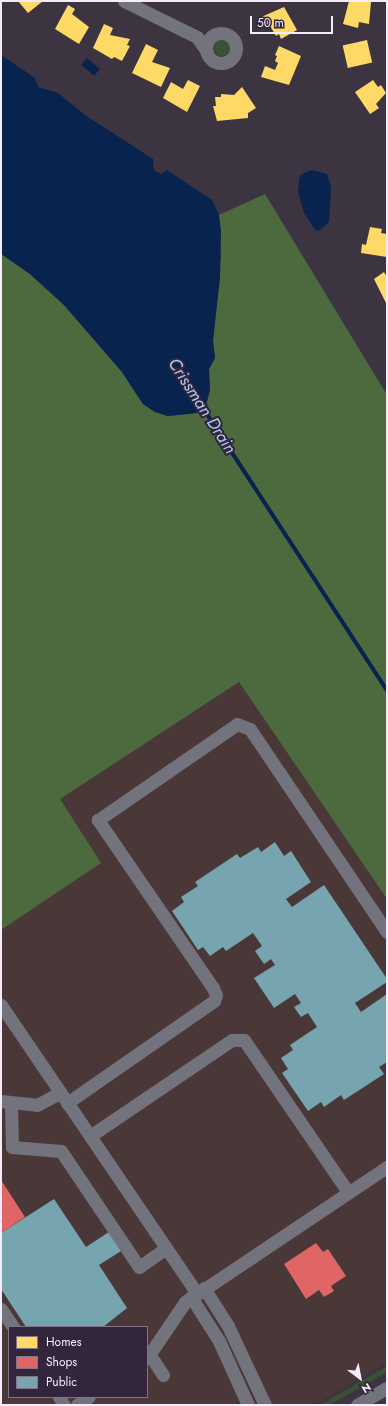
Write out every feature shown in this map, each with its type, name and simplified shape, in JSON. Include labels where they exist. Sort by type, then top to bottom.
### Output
[{"type":"street","points":[[133,3],[197,37],[212,60],[221,63],[230,61],[236,52],[236,43],[229,35],[197,37]]},
{"type":"street","points":[[207,52],[208,42],[215,35]]},
{"type":"street","points":[[166,1248],[139,1267],[61,1151],[12,1147],[6,1102],[37,1105],[64,1098],[214,1001],[216,995],[213,988],[98,820],[237,724],[250,729],[387,932]]},
{"type":"street","points":[[1,1006],[197,1293],[228,1326],[265,1405]]},
{"type":"street","points":[[90,1136],[232,1040],[244,1040],[348,1192]]},
{"type":"street","points":[[163,1375],[148,1356],[180,1308],[197,1293],[387,1167]]},
{"type":"street","points":[[197,1293],[248,1405]]},
{"type":"street","points":[[1,1309],[11,1326]]},
{"type":"street","points":[[357,1405],[387,1388]]},
{"type":"street","points":[[77,1405],[88,1398]]},
{"type":"shaded area","points":[[239,682],[387,899],[387,1363],[314,1405],[1,1405],[1,837]]},
{"type":"green space","points":[[222,40],[229,45],[230,48],[225,55],[222,56],[215,51],[214,48],[219,41]]},
{"type":"green space","points":[[265,194],[387,395],[387,899],[239,682],[60,799],[101,863],[1,930],[1,254],[30,274],[64,305],[122,372],[143,404],[155,412],[168,416],[197,413],[210,417],[207,401],[210,390],[209,369],[215,358],[213,341],[221,256],[219,215]]},
{"type":"green space","points":[[387,1366],[387,1372],[330,1405],[320,1405]]},
{"type":"water","points":[[1,55],[35,78],[38,87],[58,93],[85,115],[153,159],[154,170],[161,174],[167,170],[212,200],[219,215],[221,231],[220,278],[213,341],[215,358],[209,369],[210,390],[207,401],[197,413],[168,416],[155,412],[143,404],[122,372],[64,305],[30,274],[1,254]]},
{"type":"water","points":[[87,58],[100,69],[94,76],[81,65]]},
{"type":"water","points":[[312,170],[327,174],[331,187],[329,222],[320,230],[316,231],[304,213],[298,191],[300,175]]},
{"type":"building: Homes","points":[[18,1],[43,1],[28,13]]},
{"type":"building: Homes","points":[[349,1],[371,2],[369,24],[359,22],[358,28],[343,24]]},
{"type":"building: Homes","points":[[68,5],[75,9],[72,14],[89,27],[79,44],[55,29]]},
{"type":"building: Homes","points":[[284,7],[297,30],[281,39],[279,34],[276,36],[269,24],[264,27],[259,18]]},
{"type":"building: Homes","points":[[104,24],[113,28],[110,35],[130,39],[127,45],[130,46],[122,61],[114,57],[112,59],[93,48]]},
{"type":"building: Homes","points":[[367,40],[372,62],[348,68],[343,46]]},
{"type":"building: Homes","points":[[146,44],[158,50],[152,62],[170,68],[161,87],[132,73]]},
{"type":"building: Homes","points":[[279,46],[301,56],[289,85],[261,77],[265,66],[275,70],[278,63],[275,61],[277,56],[275,55]]},
{"type":"building: Homes","points":[[188,80],[200,86],[187,112],[163,98],[171,82],[183,89]]},
{"type":"building: Homes","points":[[373,80],[378,87],[381,85],[386,93],[376,104],[379,108],[370,114],[355,92]]},
{"type":"building: Homes","points":[[242,87],[256,108],[248,113],[248,118],[217,121],[213,106],[216,106],[215,97],[221,97],[221,94],[234,95]]},
{"type":"building: Homes","points":[[370,227],[382,229],[381,233],[387,234],[387,257],[361,253],[362,244],[366,245]]},
{"type":"building: Homes","points":[[384,272],[387,277],[387,305],[374,279]]},
{"type":"building: Shops","points":[[1,1180],[25,1217],[1,1233]]},
{"type":"building: Shops","points":[[316,1243],[323,1252],[328,1249],[346,1276],[331,1286],[334,1291],[324,1297],[319,1290],[306,1299],[284,1264]]},
{"type":"building: Public","points":[[275,842],[284,856],[291,851],[311,882],[286,899],[292,907],[324,885],[387,979],[387,982],[355,1003],[361,1012],[387,994],[387,1062],[379,1067],[384,1074],[344,1100],[341,1095],[324,1107],[321,1102],[308,1111],[282,1073],[288,1069],[281,1058],[293,1050],[290,1045],[317,1027],[308,1013],[301,1017],[294,1007],[301,1003],[295,994],[274,1008],[254,978],[275,965],[271,959],[264,964],[255,951],[262,946],[253,933],[226,951],[223,947],[210,956],[203,947],[198,950],[172,911],[184,902],[181,897],[198,886],[195,882],[237,854],[240,858],[258,847],[261,852]]},
{"type":"building: Public","points":[[54,1199],[86,1247],[109,1232],[121,1251],[99,1265],[127,1308],[104,1326],[25,1326],[1,1289],[1,1233]]},
{"type":"waterway","name":"Crissman Drain","points":[[200,403],[387,690]]}]
